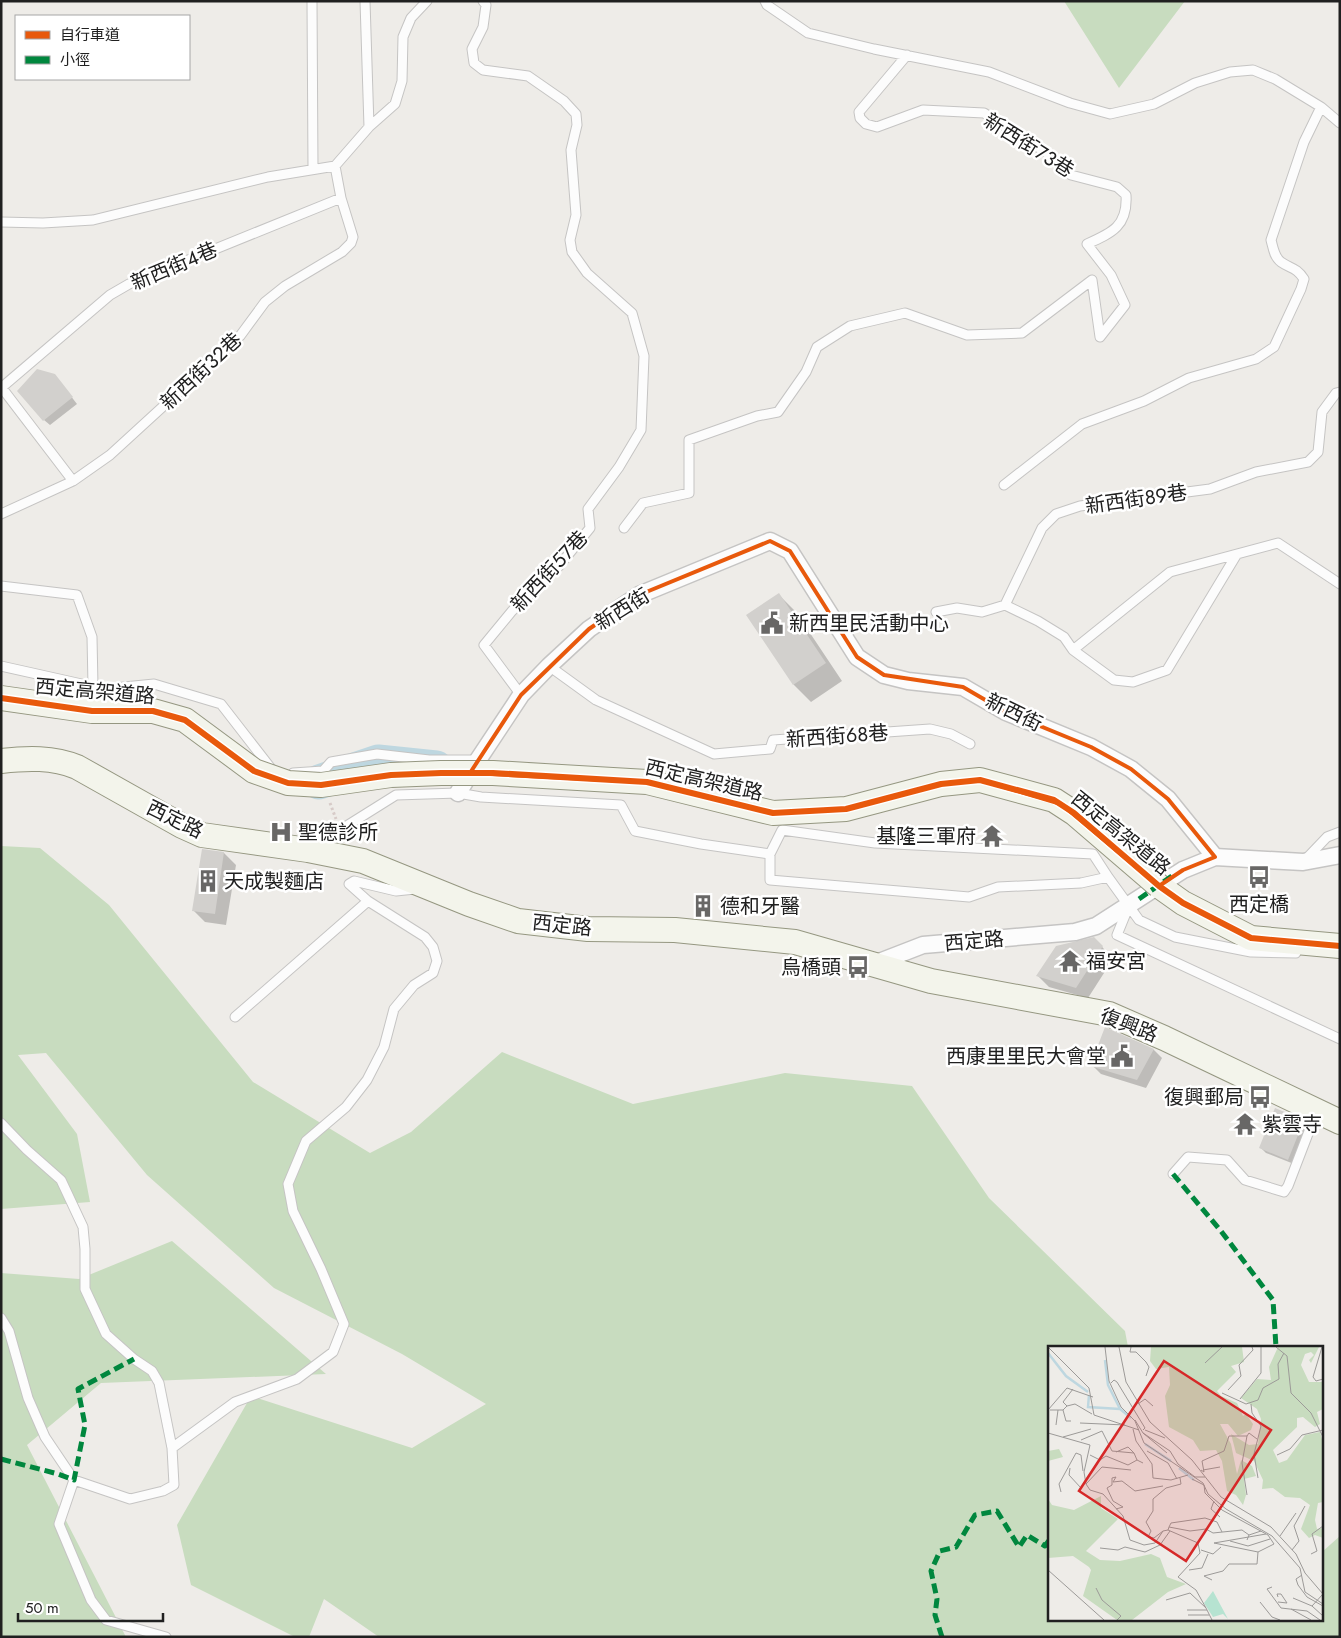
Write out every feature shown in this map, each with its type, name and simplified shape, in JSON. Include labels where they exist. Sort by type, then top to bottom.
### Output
[{"type":"street","name":"新西街","points":[[458,793],[521,695],[589,629],[639,595],[770,541],[790,551],[857,657],[884,675],[963,687],[1006,712],[1091,747],[1131,769],[1168,799],[1215,857]]},
{"type":"street","name":"西定高架道路","points":[[1,698],[92,711],[153,711],[185,720],[254,771],[288,783],[321,784],[391,775],[441,773],[492,773],[647,782],[774,813],[846,809],[941,784],[980,780],[1045,797],[1061,804],[1166,881],[1183,903],[1251,938],[1330,951]]},
{"type":"street","name":"西定路","points":[[1,761],[49,759],[63,761],[78,767],[182,826],[202,835],[308,850],[363,861],[469,904],[518,921],[588,929],[675,930],[795,942],[874,964],[922,945],[1075,932],[1096,926],[1134,902]]},
{"type":"street","points":[[1134,902],[1183,870],[1215,857],[1303,862],[1340,855]]},
{"type":"street","name":"復興路","points":[[874,964],[931,981],[1109,1014],[1340,1122]]},
{"type":"lane","points":[[312,1],[313,169]]},
{"type":"lane","points":[[365,1],[369,127]]},
{"type":"lane","points":[[1,222],[43,224],[93,220],[268,177],[334,166],[369,127],[395,104],[402,81],[403,36],[412,18],[427,1]]},
{"type":"lane","name":"新西街57巷","points":[[483,1],[486,5],[483,28],[472,49],[474,63],[483,70],[528,76],[564,101],[576,114],[577,125],[571,150],[576,215],[570,240],[572,252],[587,274],[632,313],[644,356],[641,430],[620,467],[588,509],[590,528],[559,566],[512,611],[484,646],[521,695]]},
{"type":"lane","points":[[764,1],[808,33],[989,72],[1070,103],[1110,114],[1154,104],[1195,83],[1221,75],[1253,70],[1274,79],[1321,107],[1340,124]]},
{"type":"lane","name":"新西街73巷","points":[[624,528],[642,503],[690,493],[690,440],[757,416],[778,412],[806,372],[817,347],[850,326],[905,313],[967,336],[1022,333],[1092,280],[1100,337],[1125,306],[1111,275],[1087,244],[1110,234],[1124,220],[1127,205],[1126,195],[1117,187],[1071,175],[1047,153],[984,114],[923,110],[877,127],[866,124],[860,118],[859,112],[907,55]]},
{"type":"lane","points":[[1004,486],[1082,424],[1144,401],[1189,378],[1256,359],[1274,347],[1302,289],[1304,279],[1298,270],[1280,262],[1275,254],[1271,240],[1304,142],[1321,107]]},
{"type":"lane","points":[[334,166],[341,198]]},
{"type":"lane","name":"新西街4巷","points":[[2,388],[110,295],[129,284],[341,198]]},
{"type":"lane","name":"新西街32巷","points":[[1,514],[73,481],[110,455],[240,336],[265,302],[285,286],[342,252],[351,244],[353,236],[341,198]]},
{"type":"lane","points":[[2,388],[73,481]]},
{"type":"lane","name":"新西街89巷","points":[[1005,605],[1042,528],[1056,514],[1080,506],[1210,489],[1256,472],[1308,462],[1318,452],[1322,412],[1336,393],[1340,392]]},
{"type":"lane","points":[[1073,650],[1170,572],[1278,543],[1340,584]]},
{"type":"lane","points":[[936,612],[957,608],[982,612],[1005,605],[1038,621],[1064,637],[1073,650],[1114,680],[1133,682],[1167,670],[1237,554]]},
{"type":"lane","points":[[1,586],[77,595],[92,637],[93,686]]},
{"type":"lane","points":[[1,666],[104,689],[154,684],[221,704],[272,771],[294,773],[323,771],[331,762],[376,754],[429,760],[478,760]]},
{"type":"lane","name":"新西街68巷","points":[[549,666],[596,700],[714,754],[770,749],[773,740],[930,729],[951,734],[970,744]]},
{"type":"lane","points":[[308,850],[339,828],[396,795],[458,793],[481,797],[621,805],[635,831],[701,844],[770,854]]},
{"type":"lane","points":[[1108,877],[1081,883],[998,887],[969,897],[770,880],[770,854],[782,830],[875,843],[1093,854],[1108,877],[1134,902],[1138,920],[1175,938],[1252,952],[1301,953]]},
{"type":"lane","points":[[1303,862],[1327,837],[1340,832]]},
{"type":"lane","points":[[172,1448],[235,1402],[297,1379],[333,1352],[344,1324],[321,1269],[293,1211],[288,1184],[306,1141],[346,1107],[367,1080],[384,1047],[394,1009],[414,986],[433,973],[437,961],[433,947],[425,937],[368,901],[349,884],[354,881],[396,891],[430,887]]},
{"type":"lane","points":[[235,1017],[368,901]]},
{"type":"lane","points":[[1134,902],[1117,935],[1340,1038]]},
{"type":"lane","points":[[1173,1174],[1188,1157],[1227,1160],[1245,1180],[1284,1192],[1317,1110]]},
{"type":"lane","points":[[1,1123],[27,1150],[61,1180],[83,1227],[85,1290],[106,1334],[134,1359],[152,1371],[159,1383],[172,1448],[174,1486],[163,1491],[130,1499],[74,1480],[44,1437],[28,1398],[9,1331],[1,1318]]},
{"type":"lane","points":[[74,1480],[59,1524],[90,1600],[106,1620],[166,1637]]},
{"type":"path","points":[[329,800],[339,828]]},
{"type":"highlighted area","points":[[770,541],[790,551],[857,657],[884,675],[963,687],[1006,712],[1091,747],[1131,769],[1168,799],[1215,857],[1183,870],[1159,886],[1061,804],[980,780],[941,784],[846,809],[773,813],[647,782],[470,773],[521,695],[589,629],[639,595]]},
{"type":"green space","points":[[1064,1],[1185,1],[1119,88]]},
{"type":"green space","points":[[1,846],[40,848],[109,905],[253,1082],[370,1153],[411,1132],[502,1052],[633,1104],[785,1073],[912,1086],[989,1198],[1125,1331],[1128,1346],[1048,1346],[1048,1620],[1324,1620],[1324,1550],[1340,1536],[1340,1637],[379,1637],[324,1599],[309,1637],[295,1637],[191,1585],[177,1525],[251,1396],[412,1448],[486,1404],[402,1354],[274,1288],[147,1175],[46,1053],[18,1055],[77,1134],[90,1202],[1,1209]]},
{"type":"green space","points":[[172,1241],[326,1374],[101,1383],[27,1445],[126,1637],[1,1637],[1,1273],[79,1279]]},
{"type":"building","points":[[37,369],[55,374],[73,397],[43,421],[17,391]]},
{"type":"building","points":[[779,593],[826,663],[793,685],[746,615]]},
{"type":"building","name":"天成製麵店","points":[[202,849],[224,852],[215,914],[192,911]]},
{"type":"building","name":"福安宮","points":[[1094,937],[1103,946],[1076,988],[1036,976],[1056,946]]},
{"type":"building","name":"西康里里民大會堂","points":[[1105,1027],[1154,1049],[1137,1080],[1090,1066]]},
{"type":"building","points":[[1275,1108],[1304,1120],[1288,1160],[1259,1148]]},
{"type":"waterway","points":[[319,782],[378,762],[436,768]]},
{"type":"marked path","points":[[1139,899],[1172,876]]},
{"type":"marked path","points":[[1173,1174],[1221,1231],[1273,1300],[1276,1346]]},
{"type":"marked path","points":[[1,1459],[74,1480],[85,1425],[78,1389],[134,1359]]},
{"type":"marked path","points":[[942,1637],[935,1615],[937,1599],[931,1571],[940,1551],[956,1547],[975,1515],[997,1511],[1019,1547],[1027,1535],[1045,1546],[1048,1542]]},
{"type":"cycle path","points":[[1,698],[92,711],[153,711],[185,720],[254,771],[288,783],[321,785],[391,775],[441,773],[493,773],[647,782],[773,813],[846,809],[941,784],[980,780],[1054,800],[1074,813],[1159,886],[1183,903],[1251,938],[1340,946]]},
{"type":"place","name":"新西里民活動中心","points":[[772,623]]},
{"type":"place","name":"聖德診所","points":[[281,832]]},
{"type":"place","name":"基隆三軍府","points":[[992,836]]},
{"type":"place","name":"西定橋","points":[[1259,877]]},
{"type":"place","name":"天成製麵店","points":[[208,881]]},
{"type":"place","name":"德和牙醫","points":[[703,906]]},
{"type":"place","name":"福安宮","points":[[1070,961]]},
{"type":"place","name":"烏橋頭","points":[[858,967]]},
{"type":"place","name":"西康里里民大會堂","points":[[1122,1056]]},
{"type":"place","name":"復興郵局","points":[[1260,1097]]},
{"type":"place","name":"紫雲寺","points":[[1245,1124]]}]
